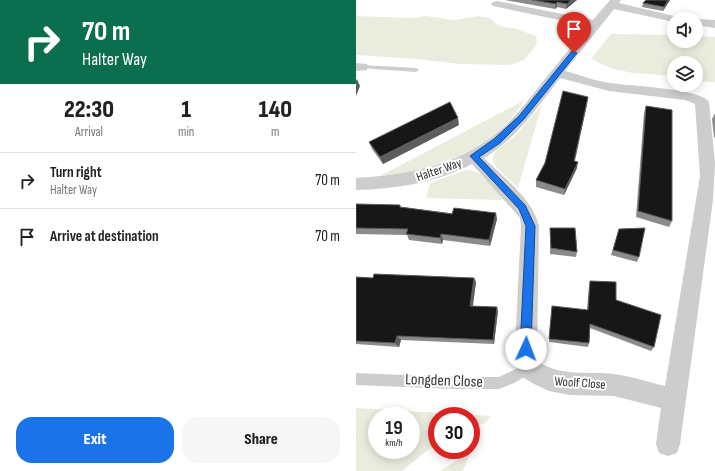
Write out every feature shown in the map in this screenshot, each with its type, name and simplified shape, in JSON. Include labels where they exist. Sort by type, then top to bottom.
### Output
[{"type":"street","points":[[614,3],[667,17]]},
{"type":"street","name":"Halter Way","points":[[356,184],[382,184],[413,179],[442,170],[474,156],[497,141],[510,130],[614,3]]},
{"type":"street","points":[[497,4],[567,17],[599,20]]},
{"type":"street","points":[[703,23],[715,24]]},
{"type":"street","points":[[558,72],[592,83],[688,96],[702,102],[708,176],[682,342],[668,444]]},
{"type":"street","points":[[474,156],[510,192],[522,207],[530,226],[526,349],[529,368]]},
{"type":"street","name":"Woolf Close","points":[[529,368],[538,376],[552,382],[567,384],[614,385],[674,400]]},
{"type":"lane","points":[[359,67],[416,70]]},
{"type":"lane","name":"Longden Close","points":[[356,379],[454,383],[499,383],[510,379],[529,368]]},
{"type":"shaded area","points":[[356,16],[412,18],[426,16],[454,20],[478,16],[490,18],[496,24],[517,29],[536,36],[537,41],[535,47],[524,60],[509,65],[460,64],[417,59],[356,55]]},
{"type":"shaded area","points":[[611,34],[667,35],[667,48],[703,48],[703,36],[715,37],[715,82],[703,81],[703,56],[667,56],[667,75],[633,73],[613,69],[591,59]]},
{"type":"shaded area","points":[[525,100],[504,126],[477,147],[462,155],[430,167],[380,176]]},
{"type":"shaded area","points":[[542,104],[518,188],[497,168],[493,160],[493,156],[496,151],[514,137]]},
{"type":"shaded area","points":[[466,170],[483,176],[504,198],[500,200],[426,198],[430,183]]},
{"type":"shaded area","points":[[356,408],[368,409],[368,459],[417,459],[402,471],[356,471]]},
{"type":"shaded area","points":[[420,412],[428,412],[428,450],[420,457]]},
{"type":"shaded area","points":[[480,415],[491,416],[484,424],[480,425]]},
{"type":"shaded area","points":[[460,459],[468,459],[463,471],[440,471]]},
{"type":"building","points":[[532,0],[571,0],[567,4],[557,2],[556,4]]},
{"type":"building","points":[[646,0],[668,0],[664,7],[643,3]]},
{"type":"building","points":[[563,91],[588,97],[574,161],[578,162],[565,189],[536,180],[545,163]]},
{"type":"building","points":[[450,102],[458,118],[380,157],[369,142]]},
{"type":"building","points":[[646,106],[672,110],[672,221],[638,211]]},
{"type":"building","points":[[356,204],[400,205],[400,207],[452,214],[454,208],[496,213],[489,240],[441,234],[440,238],[406,234],[408,229],[356,228]]},
{"type":"building","points":[[550,228],[575,228],[577,252],[551,248]]},
{"type":"building","points":[[645,228],[639,257],[613,250],[619,229]]},
{"type":"building","points":[[374,274],[474,278],[470,306],[497,307],[493,340],[397,336],[395,343],[356,341],[356,277],[373,278]]},
{"type":"building","points":[[590,281],[616,282],[616,300],[661,315],[654,347],[590,324],[589,343],[549,339],[552,306],[588,310]]},
{"type":"route","points":[[526,349],[530,226],[528,216],[510,192],[474,156],[497,141],[522,118],[574,53]]}]
